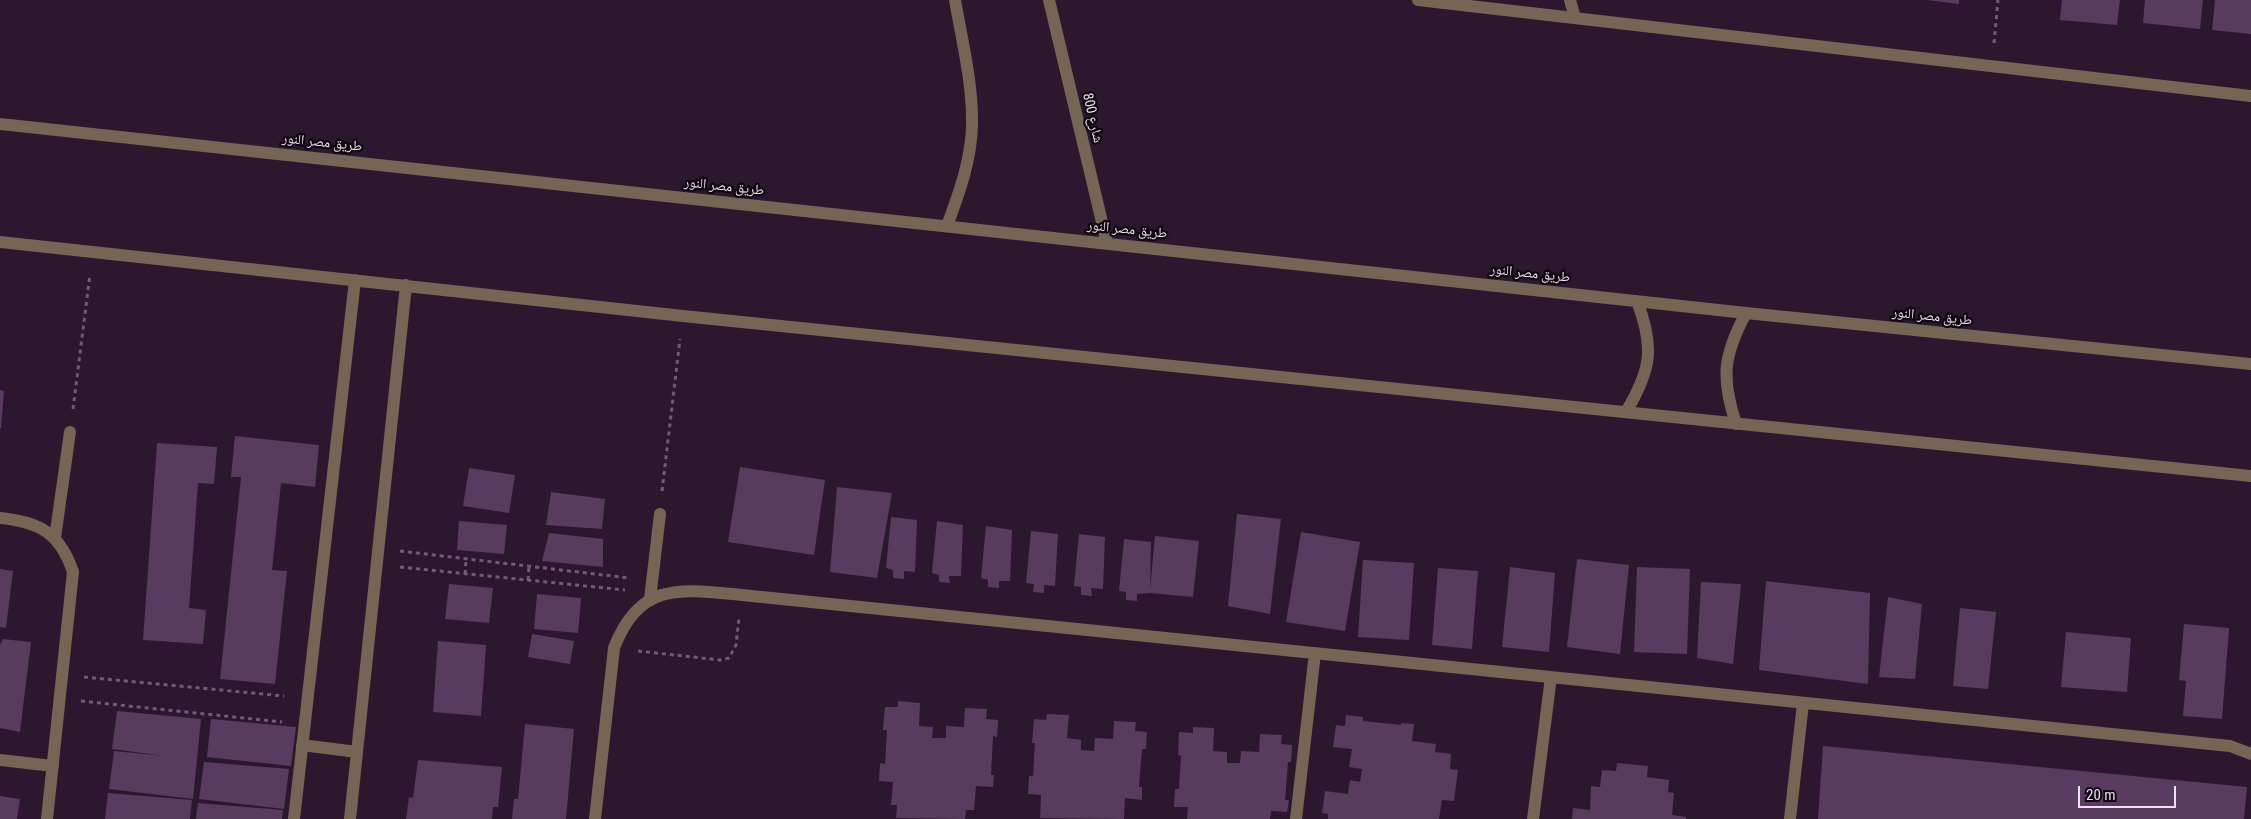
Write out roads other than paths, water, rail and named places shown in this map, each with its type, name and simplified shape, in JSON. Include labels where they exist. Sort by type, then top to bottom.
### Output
[{"type":"street","points":[[947,226],[965,177],[972,126],[967,74],[955,0]]},
{"type":"street","name":"شارع 800","points":[[1049,0],[1107,243]]},
{"type":"street","points":[[1418,0],[2251,96]]},
{"type":"street","points":[[1570,0],[1575,18]]},
{"type":"street","name":"طريق مصر النور","points":[[0,124],[1746,313],[2251,364]]},
{"type":"street","points":[[0,242],[683,316],[2251,476]]},
{"type":"street","points":[[294,819],[355,280]]},
{"type":"street","points":[[350,819],[406,285]]},
{"type":"street","points":[[1626,412],[1641,387],[1649,358],[1648,329],[1637,301]]},
{"type":"street","points":[[1736,424],[1727,396],[1726,367],[1732,338],[1746,313]]},
{"type":"street","points":[[56,538],[70,432]]},
{"type":"street","points":[[595,819],[614,648],[621,628],[651,591],[660,514]]},
{"type":"street","points":[[0,518],[38,526],[56,538],[67,554],[73,572],[48,819]]},
{"type":"street","points":[[651,591],[742,595],[2230,746],[2251,754]]},
{"type":"street","points":[[1296,819],[1315,653]]},
{"type":"street","points":[[1533,819],[1551,677]]},
{"type":"street","points":[[1790,819],[1803,703]]},
{"type":"street","points":[[302,746],[357,752]]},
{"type":"street","points":[[0,760],[53,766]]}]
